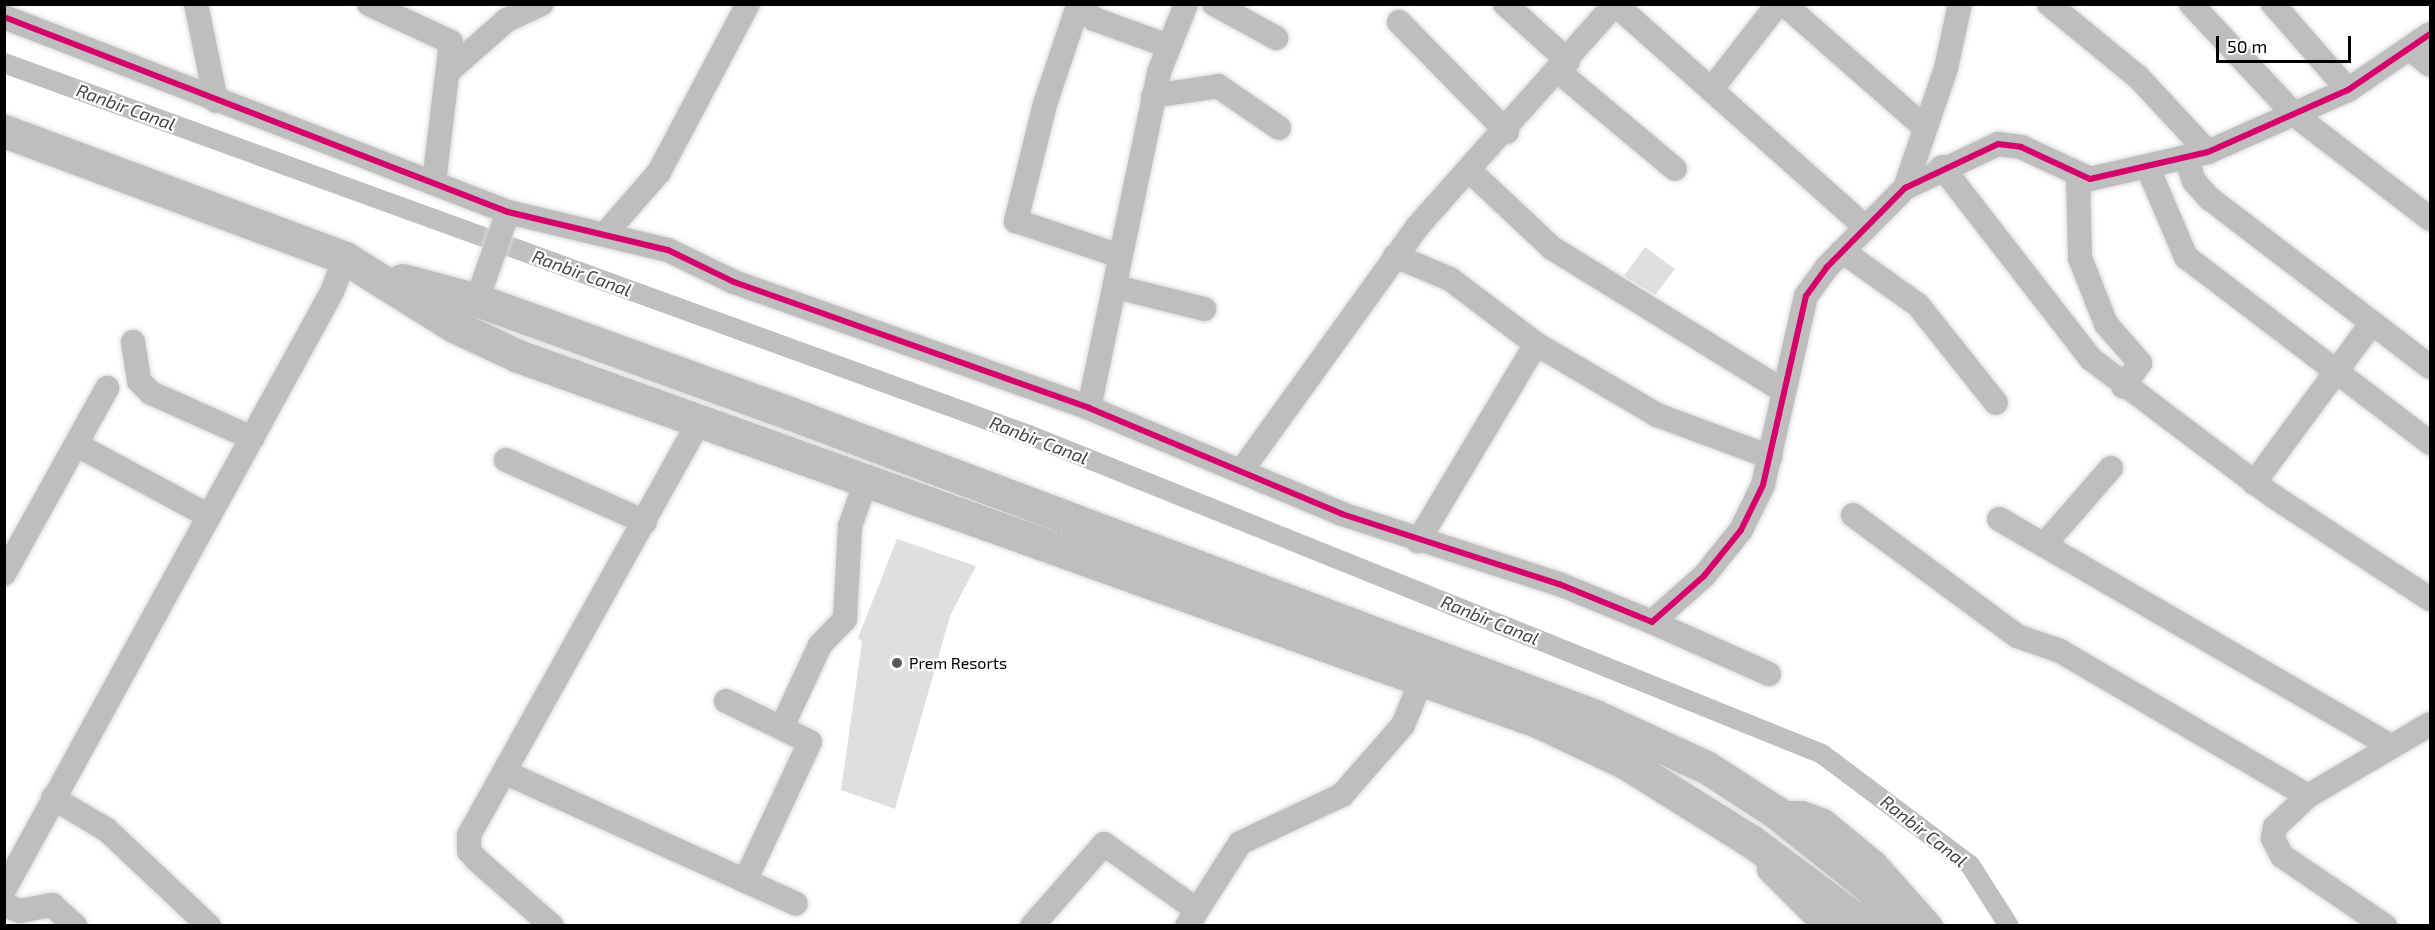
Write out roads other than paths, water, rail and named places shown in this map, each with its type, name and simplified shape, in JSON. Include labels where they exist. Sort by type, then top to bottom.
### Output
[{"type":"highway","points":[[15,137],[345,258],[375,273],[480,340],[698,424],[1422,679],[1587,743],[1806,877],[1865,926]]},
{"type":"highway","points":[[375,273],[477,300],[1180,557],[1595,716],[1706,767],[1777,813],[1868,885],[1906,926]]},
{"type":"street","points":[[196,4],[216,101]]},
{"type":"street","points":[[369,4],[448,38],[450,70],[434,182]]},
{"type":"street","points":[[450,70],[507,20],[541,4]]},
{"type":"street","points":[[606,233],[659,172],[748,4]]},
{"type":"street","points":[[1089,408],[1116,287],[1120,256],[1153,96],[1168,46],[1186,4]]},
{"type":"street","points":[[1214,4],[1276,38]]},
{"type":"street","points":[[1505,4],[1564,67],[1675,169]]},
{"type":"street","points":[[1711,90],[1778,4]]},
{"type":"street","points":[[1784,4],[1925,128]]},
{"type":"street","points":[[2049,4],[2138,77],[2197,154],[2201,190],[2430,367]]},
{"type":"street","points":[[2190,4],[2295,114],[2430,219]]},
{"type":"street","points":[[2273,4],[2348,90]]},
{"type":"street","points":[[1120,256],[1016,221],[1045,104],[1077,5],[1094,19],[1168,46]]},
{"type":"street","points":[[1242,470],[1395,256],[1564,67],[1615,5],[1866,227]]},
{"type":"street","points":[[1905,188],[1925,128],[1957,7]]},
{"type":"street","points":[[4,17],[216,101],[434,182],[506,222],[606,233],[668,250],[734,282],[1089,408],[1418,541],[1559,584],[1769,674]]},
{"type":"street","points":[[1400,22],[1507,132]]},
{"type":"street","points":[[1652,622],[1704,576],[1741,530],[1770,457],[1782,390],[1806,296],[1842,251],[1905,188],[1942,167],[1986,147],[2008,144],[2078,175],[2102,178],[2197,154],[2295,114],[2421,58],[2430,34]]},
{"type":"street","points":[[1153,96],[1218,86],[1279,128]]},
{"type":"street","points":[[1942,167],[2071,334],[2123,387],[2254,483],[2430,599]]},
{"type":"street","points":[[2148,168],[2186,257],[2334,374],[2430,443]]},
{"type":"street","points":[[1470,171],[1552,248],[1782,390]]},
{"type":"street","points":[[2078,175],[2080,258],[2106,324],[2140,363],[2123,387]]},
{"type":"street","points":[[477,300],[506,222]]},
{"type":"street","points":[[1842,251],[1918,305],[1996,403]]},
{"type":"street","points":[[1395,256],[1450,279],[1536,344],[1657,415],[1770,457]]},
{"type":"street","points":[[75,926],[52,905],[8,896],[66,805],[209,516],[345,258]]},
{"type":"street","points":[[1116,287],[1204,309]]},
{"type":"street","points":[[2254,483],[2372,323]]},
{"type":"street","points":[[133,342],[139,381],[151,393],[252,438]]},
{"type":"street","points":[[1418,541],[1536,344]]},
{"type":"street","points":[[4,574],[107,388]]},
{"type":"street","points":[[552,926],[469,851],[469,835],[698,424]]},
{"type":"street","points":[[77,445],[209,516]]},
{"type":"street","points":[[506,460],[645,522]]},
{"type":"street","points":[[2044,545],[2111,468]]},
{"type":"street","points":[[782,727],[820,645],[845,619],[850,526],[865,484]]},
{"type":"street","points":[[1853,515],[2017,636],[2060,651],[2308,796]]},
{"type":"street","points":[[1998,519],[2390,746]]},
{"type":"street","points":[[1032,926],[1104,844],[1192,918],[1240,843],[1342,795],[1403,725],[1422,679]]},
{"type":"street","points":[[726,701],[808,740],[810,747],[745,881]]},
{"type":"street","points":[[2385,926],[2295,866],[2275,845],[2275,827],[2308,796],[2430,724]]},
{"type":"street","points":[[504,772],[796,904]]},
{"type":"street","points":[[66,805],[107,830],[209,926]]},
{"type":"street","points":[[1777,813],[1802,813],[1824,821],[1875,863],[1931,926]]},
{"type":"street","points":[[1715,821],[1825,926]]},
{"type":"waterway","name":"Ranbir Canal","points":[[4,63],[1029,435],[1822,754],[1970,865],[2009,926]]},
{"type":"place","name":"Prem Resorts","points":[[897,663]]}]
